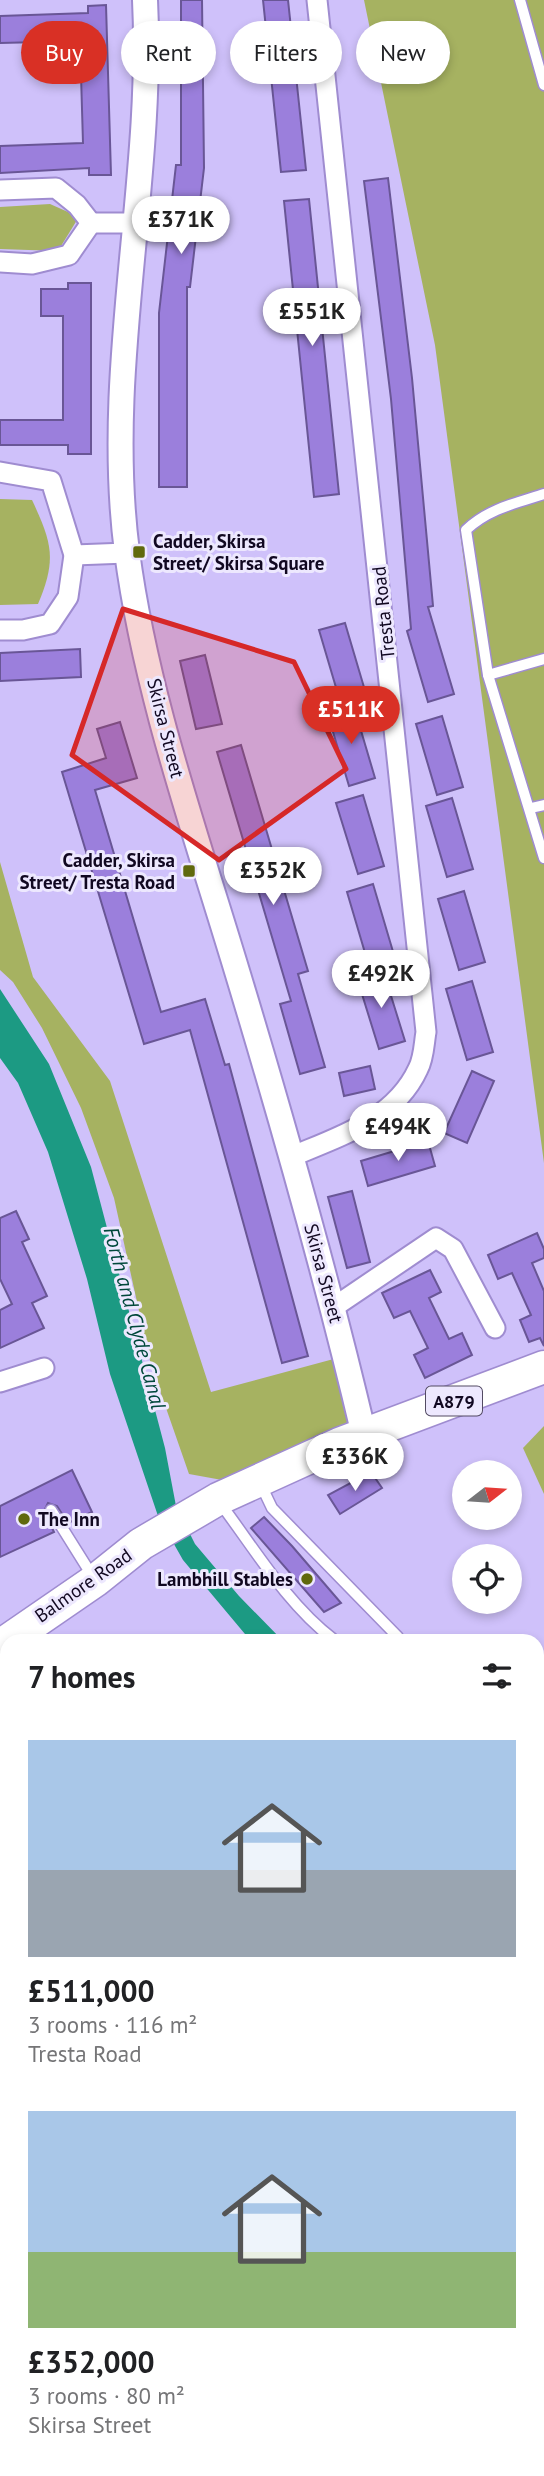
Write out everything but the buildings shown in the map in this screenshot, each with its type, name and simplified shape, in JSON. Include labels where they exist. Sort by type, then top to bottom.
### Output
[{"type":"main road","name":"A879","points":[[207,1505],[259,1479],[364,1435],[544,1367]]},
{"type":"main road","name":"Balmore Road","points":[[10,1634],[96,1580],[167,1527],[207,1505]]},
{"type":"street","name":"Skirsa Street","points":[[145,0],[148,55],[145,120],[123,371],[121,450],[127,553],[150,667],[177,774],[293,1156],[334,1307],[364,1435]]},
{"type":"street","name":"Tresta Road","points":[[293,1156],[362,1128],[403,1096],[420,1066],[426,1032],[317,0]]},
{"type":"street","points":[[0,190],[56,188],[77,205],[91,223]]},
{"type":"street","points":[[91,223],[136,223]]},
{"type":"street","points":[[0,262],[32,264],[69,255],[91,223]]},
{"type":"street","points":[[0,472],[51,481],[74,555],[68,597],[50,624],[23,630],[0,630]]},
{"type":"street","points":[[74,555],[127,553]]},
{"type":"street","points":[[334,1307],[436,1238],[453,1249],[495,1328]]},
{"type":"street","points":[[0,1382],[44,1368]]},
{"type":"lane","points":[[520,0],[544,85]]},
{"type":"lane","points":[[544,494],[502,507],[479,518],[466,530],[488,675],[531,808],[544,858]]},
{"type":"lane","points":[[488,675],[544,659]]},
{"type":"lane","points":[[531,808],[544,805]]},
{"type":"lane","points":[[259,1479],[272,1507],[395,1634]]},
{"type":"lane","points":[[207,1505],[326,1634]]},
{"type":"lane","points":[[51,1510],[82,1563],[96,1580]]},
{"type":"highlighted area","points":[[123,609],[294,662],[346,769],[219,860],[72,755]]},
{"type":"shaded area","points":[[364,0],[544,0],[544,1163],[435,345],[381,84],[450,84],[450,21],[368,21]]},
{"type":"shaded area","points":[[50,204],[68,212],[77,220],[58,251],[0,249],[0,207]]},
{"type":"shaded area","points":[[0,499],[32,500],[44,528],[50,563],[38,604],[0,605]]},
{"type":"shaded area","points":[[0,862],[33,977],[110,1081],[211,1392],[341,1357],[358,1429],[222,1480],[189,1474],[151,1365],[114,1198],[81,1108],[42,1028],[13,982],[0,970]]},
{"type":"shaded area","points":[[0,989],[49,1064],[91,1167],[165,1448],[176,1506],[195,1544],[239,1596],[276,1634],[245,1634],[183,1560],[158,1516],[110,1374],[87,1279],[48,1152],[18,1083],[0,1058]]},
{"type":"shaded area","points":[[544,1426],[544,1494],[523,1448]]},
{"type":"place","name":"Cadder, Skirsa Street/ Skirsa Square","points":[[139,552]]},
{"type":"place","name":"Cadder, Skirsa Street/ Tresta Road","points":[[189,871]]},
{"type":"place","name":"The Inn","points":[[24,1519]]},
{"type":"place","name":"Lambhill Stables","points":[[307,1579]]},
{"type":"water label","name":"Forth and Clyde Canal","points":[[135,1318]]}]
